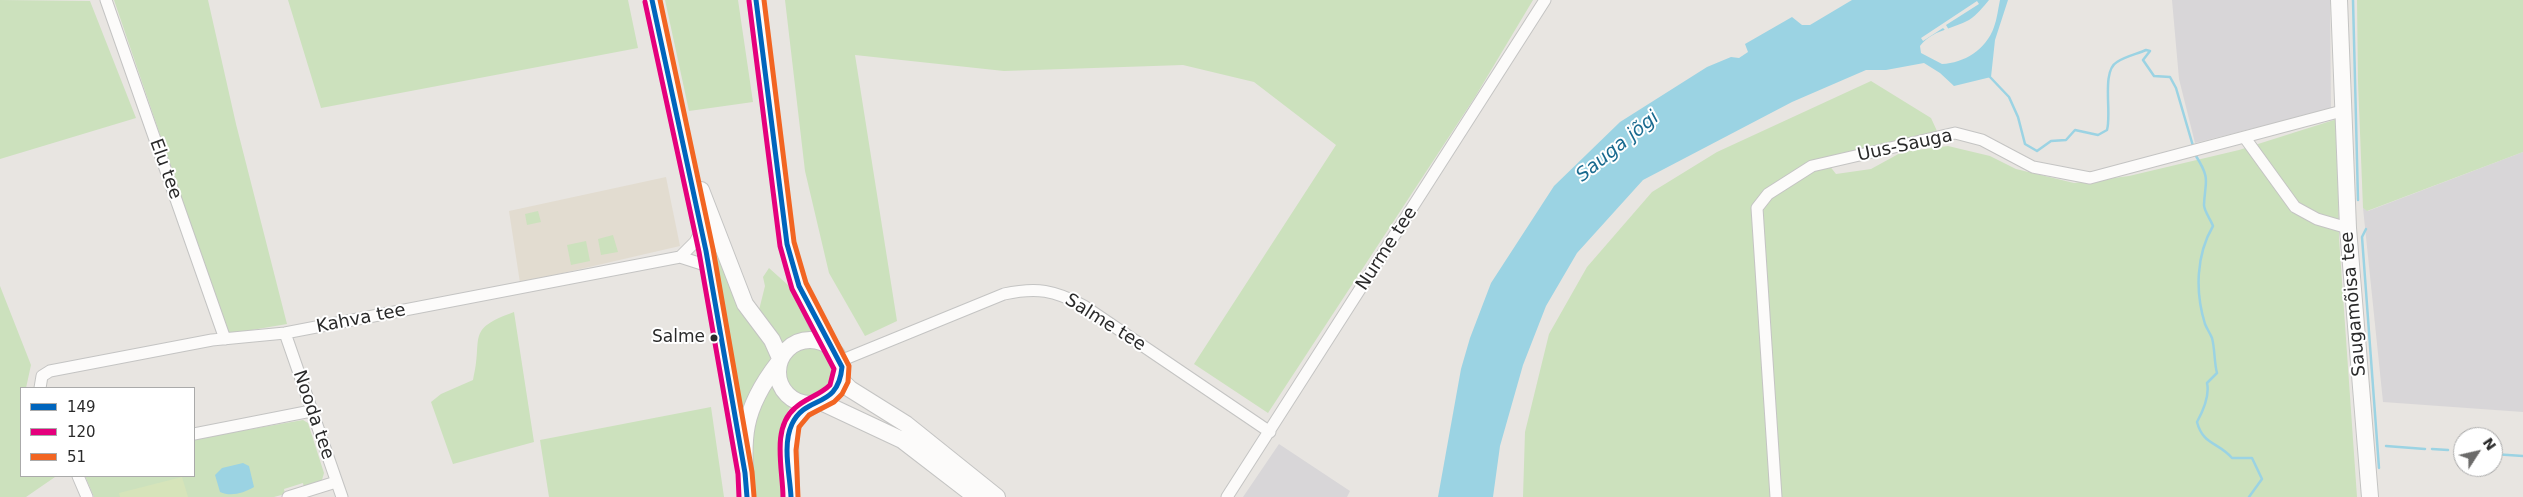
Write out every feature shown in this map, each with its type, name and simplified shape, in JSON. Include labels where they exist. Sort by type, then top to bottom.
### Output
[{"type":"main road","points":[[652,0],[708,266],[745,473],[747,497]]},
{"type":"main road","points":[[756,0],[786,244],[800,286],[837,355],[841,380],[858,394],[906,424],[997,497]]},
{"type":"main road","name":"Saugamõisa tee","points":[[2339,0],[2348,228],[2370,497]]},
{"type":"main road","points":[[684,149],[745,304],[772,340],[780,360],[778,377],[786,393],[799,402],[818,403],[902,440],[976,497]]},
{"type":"main road","points":[[745,473],[746,434],[750,408],[761,386],[789,347],[806,340],[818,341],[837,355]]},
{"type":"main road","points":[[792,497],[790,431],[798,415],[832,394],[841,380]]},
{"type":"street","name":"Elu tee","points":[[106,0],[224,339]]},
{"type":"street","name":"Nurme tee","points":[[1228,497],[1545,0]]},
{"type":"street","name":"Uus-Sauga","points":[[1776,497],[1757,208],[1768,194],[1812,166],[1955,133],[1982,140],[2033,167],[2090,178],[2342,111]]},
{"type":"street","points":[[2245,138],[2295,207],[2317,219],[2348,228]]},
{"type":"street","points":[[680,257],[695,242],[701,231]]},
{"type":"street","name":"Kahva tee","points":[[41,382],[50,371],[224,339],[284,333],[680,257],[708,266]]},
{"type":"street","name":"Salme tee","points":[[837,355],[1004,294],[1023,290],[1044,290],[1061,294],[1084,306],[1270,432]]},
{"type":"street","name":"Nooda tee","points":[[284,333],[342,497]]},
{"type":"street","points":[[195,434],[311,411]]},
{"type":"street","points":[[78,477],[87,497]]},
{"type":"street","points":[[288,497],[336,482]]},
{"type":"shaded area","points":[[2172,0],[2330,0],[2331,109],[2195,143],[2179,79]]},
{"type":"shaded area","points":[[2523,152],[2523,412],[2383,402],[2363,208],[2368,211]]},
{"type":"shaded area","points":[[666,177],[680,246],[520,283],[509,211]]},
{"type":"shaded area","points":[[1279,444],[1350,491],[1347,497],[1243,497]]},
{"type":"green space","points":[[0,0],[90,1],[136,118],[0,159]]},
{"type":"green space","points":[[114,0],[208,0],[236,124],[287,324],[228,334]]},
{"type":"green space","points":[[288,0],[628,0],[638,48],[321,108]]},
{"type":"green space","points":[[665,0],[738,0],[753,102],[689,111]]},
{"type":"green space","points":[[785,0],[1533,0],[1475,97],[1268,413],[1194,364],[1336,145],[1254,82],[1183,65],[1004,71],[855,55],[897,321],[865,336],[829,273],[805,171]]},
{"type":"green space","points":[[2357,0],[2523,0],[2523,152],[2367,211],[2363,208]]},
{"type":"green space","points":[[1871,81],[1931,118],[1937,131],[1825,160],[1836,174],[1871,169],[1902,152],[1948,146],[1990,156],[2016,169],[2074,183],[2129,176],[2239,150],[2337,119],[2339,238],[2357,497],[1523,497],[1525,432],[1549,334],[1587,267],[1652,192],[1717,152]]},
{"type":"green space","points":[[538,211],[541,222],[527,225],[525,214]]},
{"type":"green space","points":[[708,227],[770,352],[770,360],[747,398],[742,414]]},
{"type":"green space","points":[[613,235],[618,252],[601,255],[598,239]]},
{"type":"green space","points":[[586,241],[590,261],[571,265],[567,245]]},
{"type":"green space","points":[[769,268],[788,285],[814,334],[804,334],[784,345],[759,310],[765,286],[763,277]]},
{"type":"green space","points":[[0,286],[31,365],[26,387],[20,387],[20,477],[55,477],[26,497],[0,497]]},
{"type":"green space","points":[[514,312],[534,442],[453,464],[431,402],[441,394],[473,380],[479,337],[482,330],[498,318]]},
{"type":"green space","points":[[810,345],[824,349],[832,357],[836,371],[832,385],[824,393],[810,397],[796,393],[788,385],[784,371],[788,357],[796,349]]},
{"type":"green space","points":[[772,378],[776,389],[791,405],[780,427],[783,497],[755,497],[751,430]]},
{"type":"green space","points":[[711,407],[724,497],[549,497],[540,440]]},
{"type":"green space","points":[[303,420],[308,423],[324,473],[322,480],[304,488],[303,483],[284,489],[285,494],[274,497],[94,497],[85,477],[195,477],[195,439]]},
{"type":"green space","points":[[182,477],[188,497],[120,497],[119,493]]},
{"type":"water","name":"Sauga jõgi","points":[[1852,0],[1989,0],[1969,20],[1930,36],[1920,46],[1921,53],[1942,64],[1966,58],[1980,49],[1994,27],[2000,0],[2008,0],[1995,40],[1991,77],[1954,86],[1940,73],[1924,63],[1886,70],[1866,70],[1792,102],[1643,180],[1577,253],[1546,306],[1523,365],[1500,446],[1493,497],[1438,497],[1461,369],[1470,338],[1491,283],[1554,186],[1620,122],[1707,67],[1731,57],[1739,58],[1748,52],[1745,44],[1792,17],[1802,25],[1810,25]]},
{"type":"water","points":[[243,463],[249,466],[254,487],[237,494],[220,492],[215,475],[222,468]]},
{"type":"pier","points":[[1977,1],[1979,4],[1946,25],[1949,30],[1946,31],[1943,28],[1923,41],[1921,38]]},
{"type":"waterway","points":[[2353,0],[2358,200]]},
{"type":"waterway","points":[[1990,77],[2009,97],[2018,117],[2025,144],[2037,151],[2051,141],[2066,140],[2075,130],[2098,135],[2107,130],[2108,83],[2112,67],[2124,58],[2146,50],[2150,51],[2143,60],[2154,76],[2170,77],[2176,88],[2193,146]]},
{"type":"waterway","points":[[2196,156],[2204,170],[2206,180],[2204,207],[2213,226],[2207,237],[2200,261],[2199,287],[2205,324],[2213,342],[2217,373],[2207,383],[2207,398],[2197,422],[2203,435],[2232,458],[2252,458],[2262,479],[2249,497]]},
{"type":"waterway","points":[[2366,229],[2362,237],[2379,468]]},
{"type":"waterway","points":[[2386,446],[2425,449]]},
{"type":"waterway","points":[[2432,449],[2448,450]]},
{"type":"waterway","points":[[2503,455],[2523,456]]},
{"type":"transit line","name":"149","points":[[652,0],[706,251],[745,473],[747,497]]},
{"type":"transit line","name":"51","points":[[660,0],[713,249],[752,472],[754,496]]},
{"type":"transit line","name":"149","points":[[756,0],[787,244],[799,286],[842,367],[839,381],[834,390],[828,396],[805,408],[792,424],[787,441],[791,497]]},
{"type":"transit line","name":"51","points":[[764,0],[794,242],[806,283],[849,366],[848,382],[842,394],[834,402],[809,415],[799,427],[796,450],[798,497]]},
{"type":"transit line","name":"120","points":[[749,1],[780,246],[792,289],[834,369],[830,385],[795,408],[788,416],[783,427],[780,450],[783,497]]},
{"type":"transit line","name":"120","points":[[645,2],[699,252],[738,474],[739,497]]},
{"type":"place","name":"Salme","points":[[714,338]]}]
